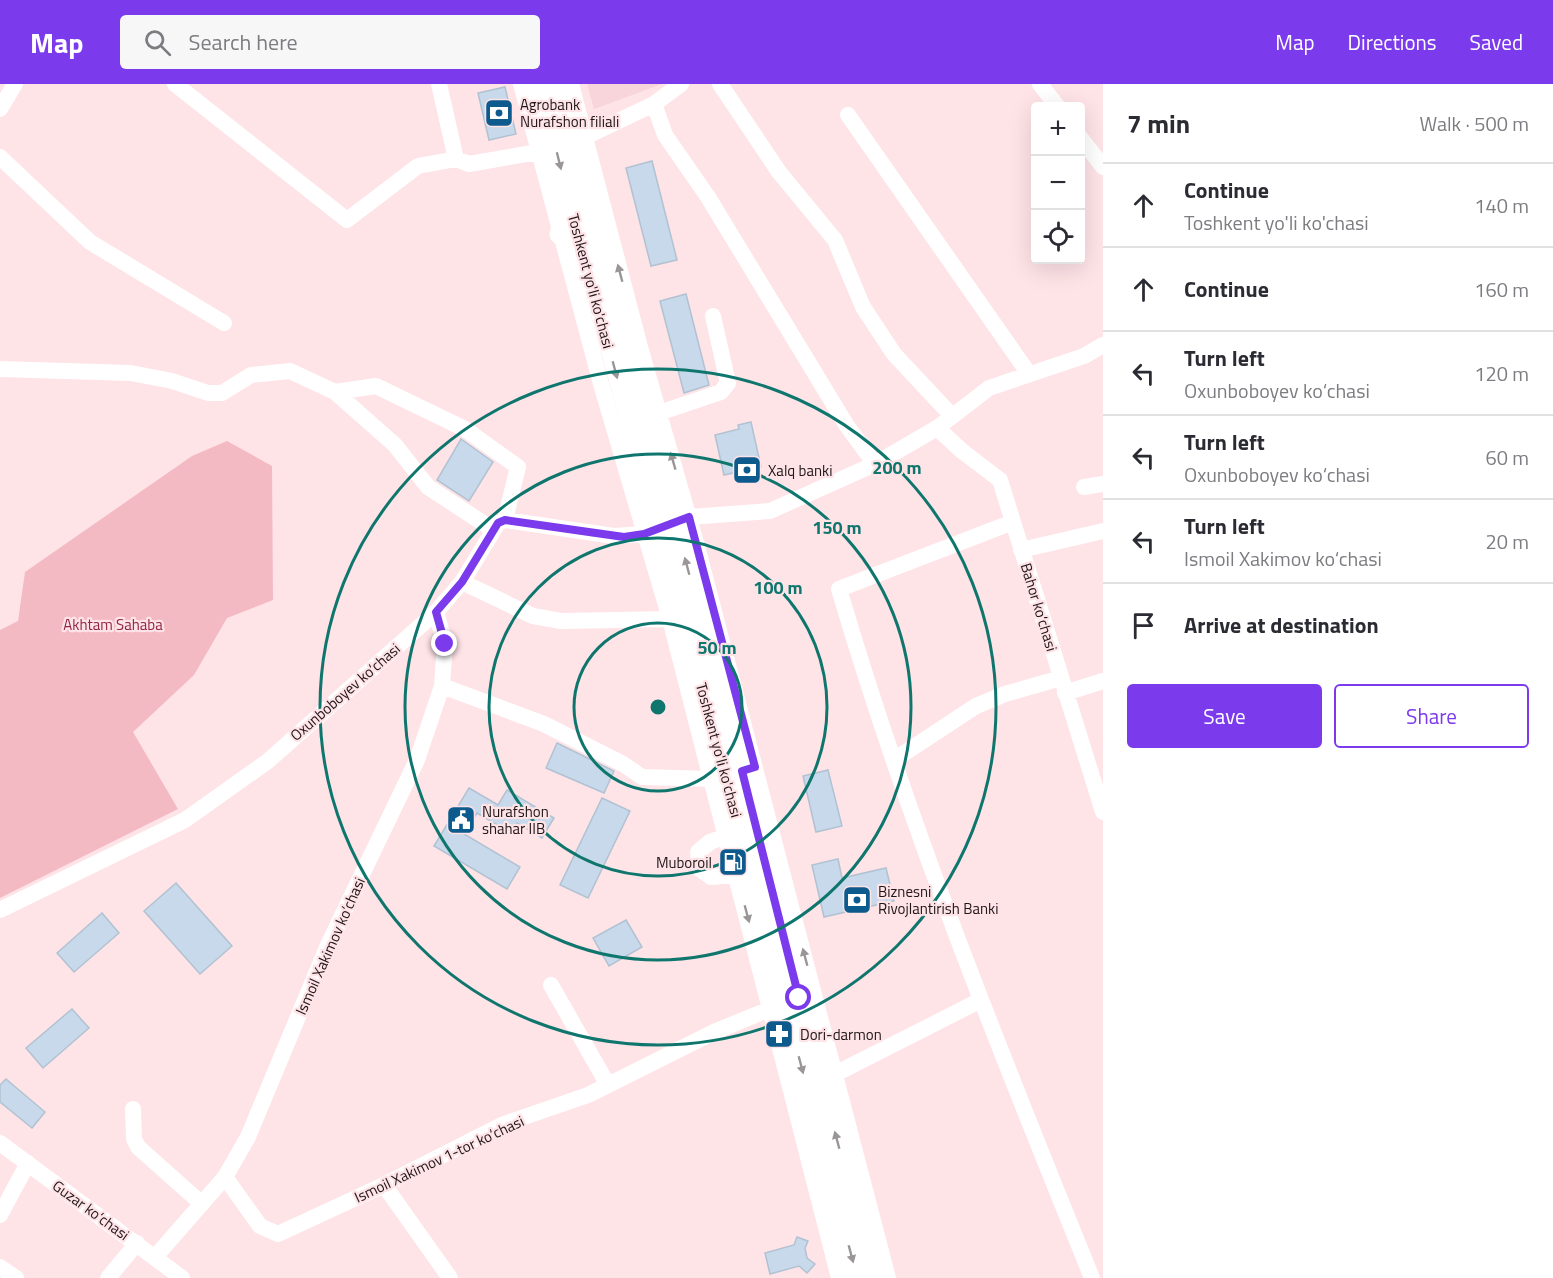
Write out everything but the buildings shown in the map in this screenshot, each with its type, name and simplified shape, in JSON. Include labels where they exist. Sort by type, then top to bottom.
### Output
[{"type":"main road","name":"Toshkent yo'li ko'chasi","points":[[539,84],[569,198],[666,525],[749,769],[848,1211],[857,1278]]},
{"type":"main road","name":"Toshkent yo'li ko'chasi","points":[[556,84],[666,525],[848,1211],[873,1278]]},
{"type":"main road","points":[[590,213],[597,186]]},
{"type":"main road","points":[[560,234],[569,198]]},
{"type":"main road","points":[[816,1190],[848,1211],[874,1223]]},
{"type":"street","points":[[1,105],[15,84]]},
{"type":"street","points":[[175,84],[347,220],[418,166],[456,159],[469,164],[538,152]]},
{"type":"street","points":[[439,84],[456,159]]},
{"type":"street","points":[[521,84],[560,234],[666,525]]},
{"type":"street","points":[[570,84],[659,413],[670,620],[772,1008],[839,1278]]},
{"type":"street","points":[[585,137],[654,104],[681,84]]},
{"type":"street","points":[[720,84],[779,172],[835,240],[863,307],[894,354],[952,416]]},
{"type":"street","points":[[1040,84],[1054,102]]},
{"type":"street","points":[[654,104],[665,135],[708,197],[847,426],[875,464]]},
{"type":"street","points":[[848,115],[1029,374]]},
{"type":"street","points":[[1085,144],[1103,167]]},
{"type":"street","points":[[0,157],[90,242],[224,323]]},
{"type":"street","points":[[659,413],[721,392],[728,382],[713,316]]},
{"type":"street","points":[[0,369],[131,373],[172,381],[208,393],[222,393],[251,375],[290,371],[335,392],[395,445],[428,487],[499,524],[614,536],[666,525],[770,511],[875,464],[937,428],[989,388],[1084,356],[1103,345]]},
{"type":"street","name":"Oxunboboyev ko‘chasi","points":[[0,910],[185,820],[227,792],[268,761],[436,612],[462,582],[499,524],[518,467],[505,455],[465,429],[376,386],[335,392]]},
{"type":"street","name":"Bahor ko‘chasi","points":[[937,428],[962,451],[1000,480],[1101,802]]},
{"type":"street","points":[[1084,487],[1103,484]]},
{"type":"street","points":[[1013,522],[839,589],[865,677],[979,1001],[1092,1278]]},
{"type":"street","points":[[1021,550],[1103,531]]},
{"type":"street","points":[[462,582],[533,616],[561,621],[670,620]]},
{"type":"street","name":"Ismoil Xakimov ko‘chasi","points":[[156,1256],[225,1176],[248,1137],[328,945],[417,760],[442,686],[445,644],[436,612]]},
{"type":"street","points":[[894,760],[976,706],[1005,694],[1103,681]]},
{"type":"street","points":[[442,686],[544,724],[623,764],[642,777],[711,779]]},
{"type":"street","points":[[749,769],[837,1073],[888,1278]]},
{"type":"street","points":[[726,836],[698,852],[700,869],[711,877],[737,876]]},
{"type":"street","points":[[551,985],[608,1085]]},
{"type":"street","points":[[837,1073],[979,1001]]},
{"type":"street","name":"Ismoil Xakimov 1-tor ko‘chasi","points":[[225,1176],[260,1226],[278,1234],[384,1185],[504,1124],[588,1095],[714,1032],[772,1008]]},
{"type":"street","points":[[133,1109],[134,1139],[138,1147],[202,1203]]},
{"type":"street","name":"Guzar ko‘chasi","points":[[0,1143],[156,1256],[182,1278]]},
{"type":"street","points":[[0,1215],[27,1163]]},
{"type":"street","points":[[384,1185],[450,1278]]},
{"type":"street","points":[[108,1278],[137,1243]]},
{"type":"street","points":[[0,1267],[16,1278]]},
{"type":"shaded area","points":[[587,84],[662,84],[594,109]]},
{"type":"green space","name":"Akhtam Sahaba","points":[[227,441],[272,466],[273,600],[227,618],[194,675],[133,732],[178,809],[0,898],[0,630],[18,621],[25,572],[192,456]]},
{"type":"place","name":"Agrobank Nurafshon filiali","points":[[499,113]]},
{"type":"place","name":"Xalq banki","points":[[747,470]]},
{"type":"place","name":"Nurafshon shahar IIB","points":[[461,820]]},
{"type":"place","name":"Muboroil","points":[[733,862]]},
{"type":"place","name":"Biznesni Rivojlantirish Banki","points":[[857,900]]},
{"type":"place","name":"Dori-darmon","points":[[779,1034]]},
{"type":"route","points":[[445,644],[436,612],[462,582],[492,529],[498,523],[505,520],[624,537],[644,534],[689,517],[755,767],[742,771],[799,998]]}]
